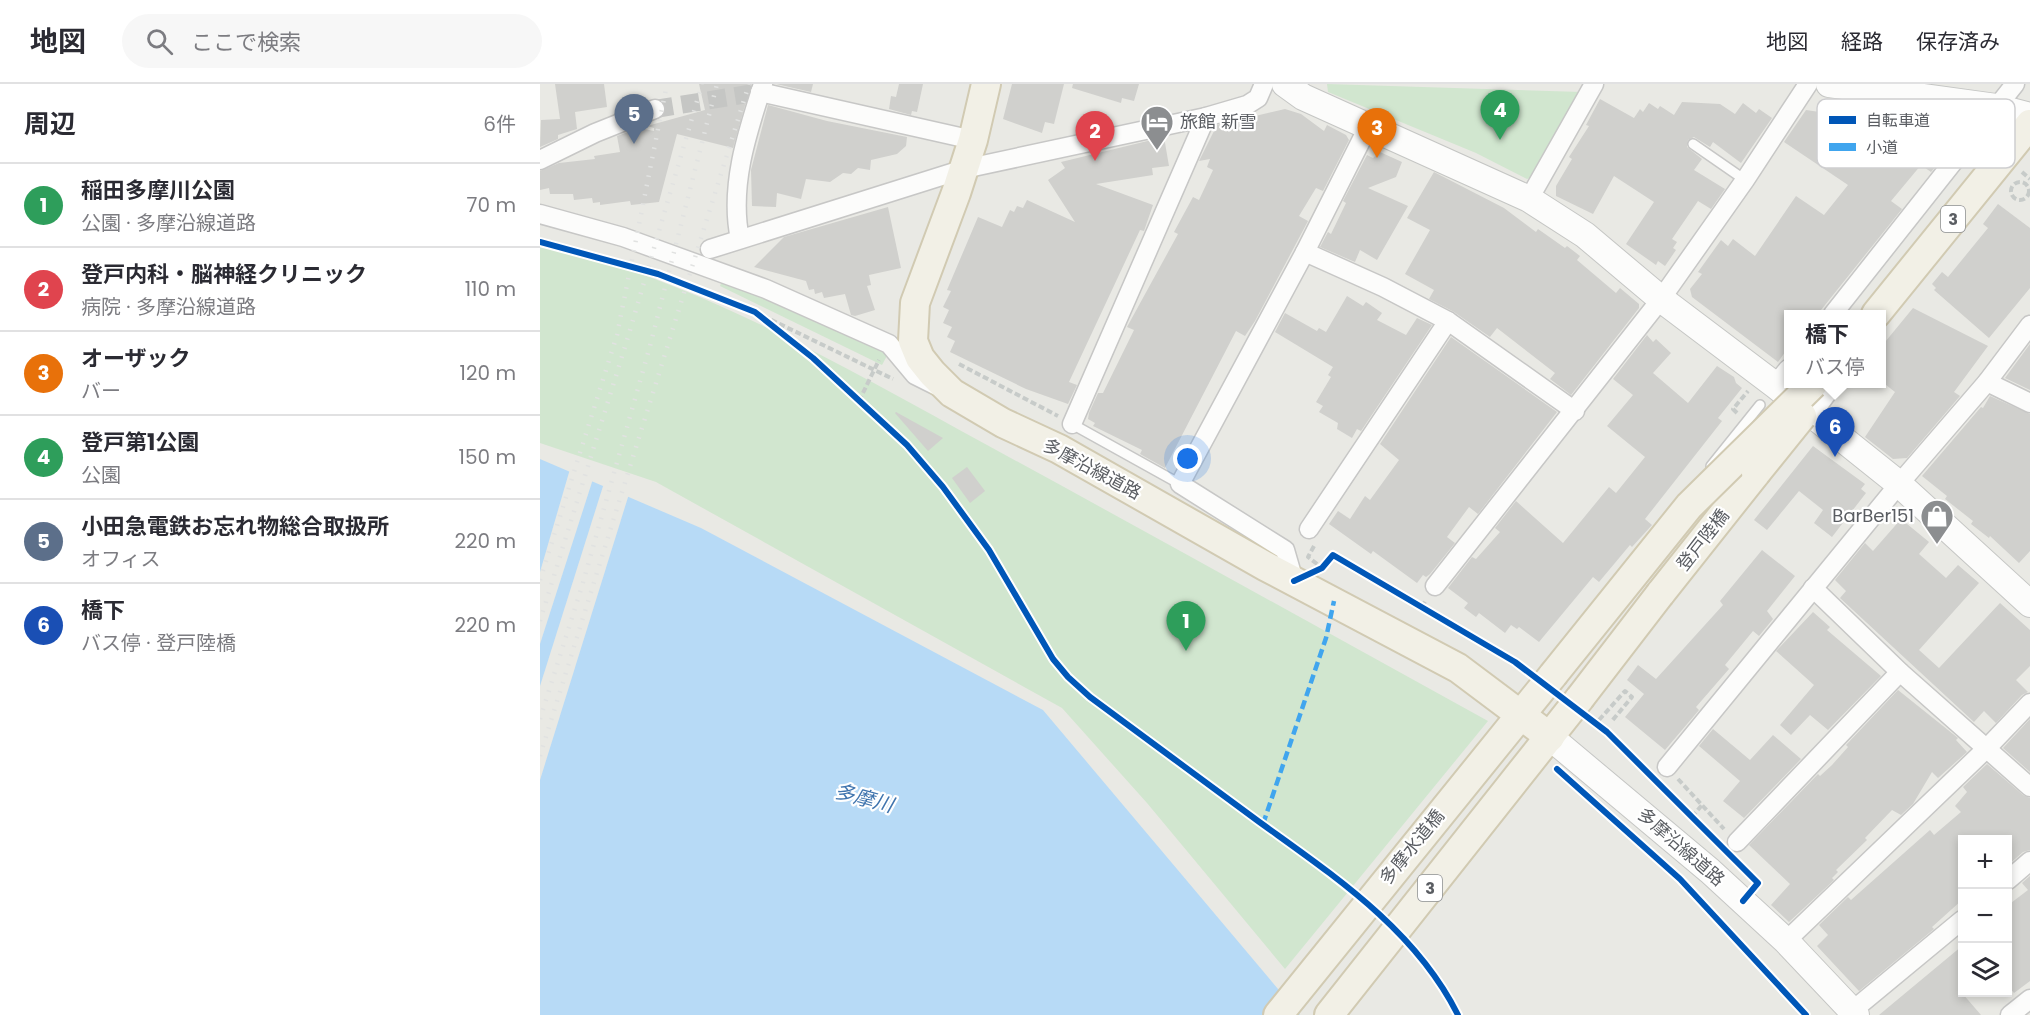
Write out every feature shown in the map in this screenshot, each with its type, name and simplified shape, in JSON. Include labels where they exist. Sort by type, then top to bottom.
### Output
[{"type":"main road","name":"多摩沿線道路","points":[[986,84],[964,169],[922,280],[912,326],[913,341],[920,358],[952,393],[1003,423],[1089,465],[1294,581],[1458,669],[1521,713],[1550,737]]},
{"type":"main road","name":"3","points":[[2015,143],[2030,124]]},
{"type":"main road","name":"3","points":[[1880,310],[1995,168]]},
{"type":"main road","name":"登戸陸橋","points":[[1521,713],[1689,506],[1809,388]]},
{"type":"main road","name":"登戸陸橋","points":[[1585,708],[1824,388]]},
{"type":"main road","name":"3","points":[[1329,1015],[1550,737],[1585,708]]},
{"type":"main road","name":"多摩水道橋","points":[[1278,1015],[1521,713]]},
{"type":"street","points":[[710,249],[964,169],[1206,117],[1247,105],[1258,98],[1264,84]]},
{"type":"street","points":[[1285,84],[1303,97],[1529,199],[1585,235],[1661,299],[1812,414],[1899,484],[2030,604]]},
{"type":"street","points":[[1529,199],[1594,84]]},
{"type":"street","points":[[1435,586],[1661,299],[1745,180],[1808,84]]},
{"type":"street","points":[[1829,84],[1943,99]]},
{"type":"street","points":[[2002,99],[2015,84]]},
{"type":"street","points":[[740,240],[736,222],[740,163],[761,88],[973,140]]},
{"type":"street","points":[[540,160],[595,133],[655,109]]},
{"type":"street","points":[[2015,112],[2030,116]]},
{"type":"street","points":[[1072,423],[1206,117]]},
{"type":"street","points":[[1294,581],[1285,550],[1180,484],[1305,252],[1369,125]]},
{"type":"street","points":[[2015,150],[2030,131]]},
{"type":"street","points":[[1837,310],[1948,168]]},
{"type":"street","points":[[1886,314],[2001,168]]},
{"type":"street","points":[[540,214],[623,237],[766,289],[889,344],[915,375],[952,393]]},
{"type":"street","points":[[1305,252],[1383,286],[1448,321],[1575,411]]},
{"type":"street","points":[[1309,529],[1448,321]]},
{"type":"street","points":[[1666,766],[1899,484],[1987,382],[2030,325]]},
{"type":"street","points":[[1987,382],[2030,403]]},
{"type":"street","points":[[1812,414],[1831,388]]},
{"type":"street","points":[[1813,588],[1900,672],[2030,787]]},
{"type":"street","points":[[1737,842],[1900,672]]},
{"type":"street","points":[[1786,941],[1986,749],[2030,703]]},
{"type":"street","name":"多摩沿線道路","points":[[1550,737],[1710,871],[1786,941],[1854,1013]]},
{"type":"street","points":[[2012,876],[2030,861]]},
{"type":"street","points":[[1854,1013],[1958,923]]},
{"type":"street","points":[[2010,1015],[2030,999]]},
{"type":"lane","points":[[1693,144],[1745,180]]},
{"type":"lane","points":[[1574,639],[1774,387]]},
{"type":"lane","points":[[1072,423],[1180,484]]},
{"type":"path","points":[[2028,190],[2024,184],[2019,183],[2012,187],[2011,193],[2020,200],[2027,196],[2030,184]]},
{"type":"path","points":[[744,308],[754,312],[788,339]]},
{"type":"path","points":[[951,360],[1072,423]]},
{"type":"path","points":[[852,394],[862,403],[874,369]]},
{"type":"path","points":[[1285,550],[1301,563],[1322,568]]},
{"type":"path","points":[[1294,581],[1322,568],[1327,561]]},
{"type":"path","points":[[1412,601],[1431,612]]},
{"type":"path","points":[[1585,708],[1599,723],[1625,691],[1632,697],[1611,722]]},
{"type":"path","points":[[1666,766],[1737,842]]},
{"type":"path","points":[[1692,816],[1702,805]]},
{"type":"path","points":[[1684,809],[1700,825]]},
{"type":"green space","points":[[1327,84],[1582,92],[1533,177],[1527,179],[1476,153],[1328,92]]},
{"type":"green space","points":[[540,243],[657,280],[770,329],[879,386],[1488,721],[1285,969],[1147,803],[1062,708],[656,482],[540,443]]},
{"type":"green space","points":[[723,279],[889,352],[882,365],[720,286]]},
{"type":"water","name":"多摩川","points":[[540,459],[701,528],[1043,710],[1300,1015],[540,1015]]},
{"type":"pier","points":[[570,469],[593,479],[540,644],[540,572]]},
{"type":"pier","points":[[604,483],[629,494],[540,780],[540,686]]},
{"type":"building","points":[[555,84],[604,84],[607,107],[575,112],[577,129],[558,135],[558,139],[540,147],[541,120],[560,119]]},
{"type":"building","points":[[699,84],[751,84],[733,148],[677,134],[659,202],[631,205],[630,201],[600,205],[600,202],[593,203],[592,198],[574,200],[573,194],[550,194],[549,188],[540,190],[540,171],[559,163],[595,159],[594,156],[620,152],[617,136],[639,128],[654,131],[654,128],[647,126],[705,110]]},
{"type":"building","points":[[776,84],[813,84],[811,92]]},
{"type":"building","points":[[899,84],[923,84],[917,112],[912,111],[911,115],[889,109],[891,96],[896,97]]},
{"type":"building","points":[[1012,84],[1064,84],[1054,124],[1045,122],[1042,133],[1003,119]]},
{"type":"building","points":[[1073,84],[1139,84],[1134,101],[1122,98],[1121,103],[1072,88]]},
{"type":"building","points":[[1600,99],[1634,118],[1640,109],[1643,112],[1649,103],[1658,109],[1660,106],[1674,115],[1682,102],[1720,104],[1735,114],[1743,103],[1756,113],[1759,109],[1772,118],[1741,163],[1713,142],[1710,147],[1694,137],[1688,140],[1687,147],[1702,159],[1694,170],[1725,189],[1711,209],[1698,201],[1672,239],[1677,242],[1673,248],[1676,250],[1665,266],[1658,261],[1656,265],[1626,244],[1654,202],[1614,176],[1593,214],[1556,196],[1556,186],[1572,159],[1569,157],[1589,126],[1586,125]]},
{"type":"building","points":[[768,105],[827,121],[907,137],[906,146],[897,154],[871,160],[870,170],[858,168],[851,174],[843,173],[830,182],[806,179],[801,199],[777,193],[776,207],[752,206],[751,170]]},
{"type":"building","points":[[1285,109],[1301,114],[1324,131],[1327,125],[1346,135],[1349,140],[1323,191],[1316,188],[1299,216],[1308,221],[1255,321],[1245,336],[1236,331],[1165,468],[1140,454],[1142,450],[1093,426],[1095,423],[1088,419],[1089,413],[1098,393],[1103,393],[1134,330],[1127,327],[1178,234],[1174,232],[1193,197],[1199,200],[1213,170],[1207,167],[1210,159],[1199,161],[1217,125]]},
{"type":"building","points":[[1806,110],[1817,112],[1817,164],[1784,142]]},
{"type":"building","points":[[1164,137],[1169,166],[1152,168],[1153,175],[1096,184],[1153,205],[1144,231],[1140,230],[1069,382],[1077,385],[1068,404],[1026,389],[950,352],[955,341],[947,337],[952,327],[943,323],[949,310],[943,307],[951,291],[947,290],[978,217],[1002,227],[1010,210],[1014,212],[1017,206],[1023,208],[1027,200],[1075,222],[1048,180],[1065,168],[1061,162]]},
{"type":"building","points":[[1380,152],[1402,162],[1396,177],[1368,188],[1408,206],[1377,260],[1360,250],[1355,262],[1320,247],[1328,232],[1331,234],[1346,203],[1343,201],[1367,155],[1373,158]]},
{"type":"building","points":[[1823,168],[1918,168],[1891,201],[1902,209],[1821,310],[1784,310],[1784,354],[1778,362],[1692,297],[1690,289],[1702,274],[1698,272],[1721,240],[1728,246],[1733,239],[1755,256],[1796,196],[1824,215],[1848,185]]},
{"type":"building","points":[[1434,172],[1504,208],[1536,232],[1538,229],[1565,248],[1567,246],[1580,256],[1577,260],[1616,293],[1620,288],[1639,304],[1639,308],[1571,395],[1550,379],[1555,373],[1497,328],[1490,337],[1454,312],[1429,299],[1434,290],[1405,274],[1430,230],[1407,218]]},
{"type":"building","points":[[1998,204],[2030,228],[2030,288],[1989,338],[1934,290],[1936,288],[1932,284],[1942,272],[1948,277],[1988,228],[1983,224]]},
{"type":"building","points":[[888,207],[901,268],[869,275],[871,285],[867,286],[875,310],[851,315],[845,294],[824,298],[822,292],[815,294],[814,289],[809,290],[806,281],[754,267],[784,237]]},
{"type":"building","points":[[1347,296],[1363,306],[1366,302],[1382,313],[1377,320],[1406,335],[1417,318],[1432,325],[1361,431],[1357,429],[1352,438],[1337,429],[1338,423],[1319,412],[1323,406],[1316,402],[1331,377],[1328,375],[1333,367],[1275,332],[1285,313],[1317,331],[1319,328],[1326,332]]},
{"type":"building","points":[[1913,308],[1988,346],[1954,392],[1960,396],[1907,458],[1893,459],[1865,437],[1895,392],[1886,385],[1886,341]]},
{"type":"building","points":[[1647,335],[1653,342],[1656,339],[1671,353],[1653,373],[1688,403],[1717,366],[1734,377],[1736,383],[1742,388],[1718,418],[1722,421],[1645,519],[1652,525],[1632,547],[1630,545],[1599,582],[1593,577],[1539,642],[1519,627],[1517,629],[1511,625],[1505,633],[1479,613],[1476,617],[1464,608],[1468,603],[1448,588],[1472,557],[1476,559],[1500,532],[1495,528],[1516,501],[1563,543],[1609,487],[1616,493],[1645,457],[1607,426],[1633,395],[1613,379]]},
{"type":"building","points":[[1451,337],[1557,412],[1478,514],[1469,507],[1447,537],[1455,543],[1430,574],[1426,577],[1423,575],[1417,583],[1373,551],[1371,554],[1329,524],[1338,511],[1350,519],[1365,496],[1370,500],[1399,460],[1380,444]]},
{"type":"building","points":[[2030,344],[2030,390],[2005,378]]},
{"type":"building","points":[[1990,396],[2030,414],[2030,551],[2019,563],[1990,536],[1989,538],[1971,524],[1973,521],[1945,499],[1947,496],[1922,476],[1981,407],[1983,408]]},
{"type":"building","points":[[896,412],[943,438],[928,451]]},
{"type":"building","points":[[1813,446],[1865,484],[1861,489],[1866,493],[1832,537],[1814,523],[1823,510],[1799,491],[1767,530],[1754,520]]},
{"type":"building","points":[[967,467],[985,491],[970,503],[952,478]]},
{"type":"building","points":[[1901,519],[1929,542],[1919,554],[1946,578],[1958,565],[1979,583],[1919,650],[1939,668],[2000,603],[2030,630],[2030,666],[2016,680],[2028,692],[2022,695],[1996,723],[1984,711],[1974,722],[1840,598],[1846,591],[1835,580],[1865,543],[1873,551]]},
{"type":"building","points":[[1762,550],[1795,576],[1767,611],[1773,619],[1759,636],[1753,631],[1725,665],[1729,669],[1696,707],[1699,710],[1665,750],[1625,717],[1644,694],[1627,680],[1638,665],[1656,679],[1723,605],[1720,601]]},
{"type":"building","points":[[1813,612],[1830,627],[1827,630],[1881,676],[1828,730],[1810,715],[1791,735],[1780,725],[1814,685],[1776,651]]},
{"type":"building","points":[[1898,690],[1958,738],[1956,740],[1967,752],[1938,778],[1932,772],[1913,804],[1901,815],[1892,810],[1865,838],[1867,840],[1836,870],[1838,872],[1832,878],[1834,880],[1789,922],[1771,905],[1790,884],[1749,845],[1818,774],[1820,776],[1832,765],[1848,747],[1846,745]]},
{"type":"building","points":[[2030,719],[2030,772],[2003,748]]},
{"type":"building","points":[[1713,729],[1750,760],[1773,735],[1801,759],[1744,818],[1723,801],[1740,781],[1699,746]]},
{"type":"building","points":[[1987,764],[2023,795],[2030,798],[2030,850],[2023,852],[2012,862],[2012,835],[1958,835],[1958,904],[1932,927],[1934,929],[1859,991],[1817,946],[1828,935],[1819,925],[1848,897],[1851,900],[1930,830],[1934,835],[1961,812],[1955,806],[1967,792],[1963,787]]},
{"type":"building","points":[[2030,876],[2030,981],[2014,993],[2012,991],[2012,902],[2028,890],[2022,883]]},
{"type":"building","points":[[1958,949],[1958,997],[1965,997],[1981,1015],[1879,1015]]},
{"type":"tunnel","points":[[655,109],[760,92]]},
{"type":"railway","points":[[540,580],[617,335],[667,84]]},
{"type":"railway","points":[[540,621],[628,337],[702,84]]},
{"type":"railway","points":[[540,719],[582,586],[650,346],[717,84]]},
{"type":"railway","points":[[540,756],[749,84]]},
{"type":"marked path","points":[[1263,824],[1326,638],[1334,601]]},
{"type":"cycle path","points":[[540,242],[658,274],[755,312],[813,358],[907,445],[943,487],[989,550],[1053,659],[1068,677],[1090,697],[1315,862],[1370,906],[1419,956],[1440,984],[1458,1015]]},
{"type":"cycle path","points":[[1294,581],[1322,568],[1333,555],[1515,662],[1607,732],[1758,883],[1743,901]]},
{"type":"cycle path","points":[[1557,769],[1680,879],[1806,1015]]},
{"type":"place","name":"登戸第1公園","points":[[1500,140]]},
{"type":"place","name":"小田急電鉄お忘れ物総合取扱所","points":[[634,144]]},
{"type":"place","name":"旅館 新雪","points":[[1157,151]]},
{"type":"place","name":"オーザック","points":[[1377,158]]},
{"type":"place","name":"登戸内科・脳神経クリニック","points":[[1095,161]]},
{"type":"place","name":"橋下","points":[[1835,457]]},
{"type":"place","name":"BarBer151","points":[[1937,545]]},
{"type":"place","name":"稲田多摩川公園","points":[[1186,651]]}]
